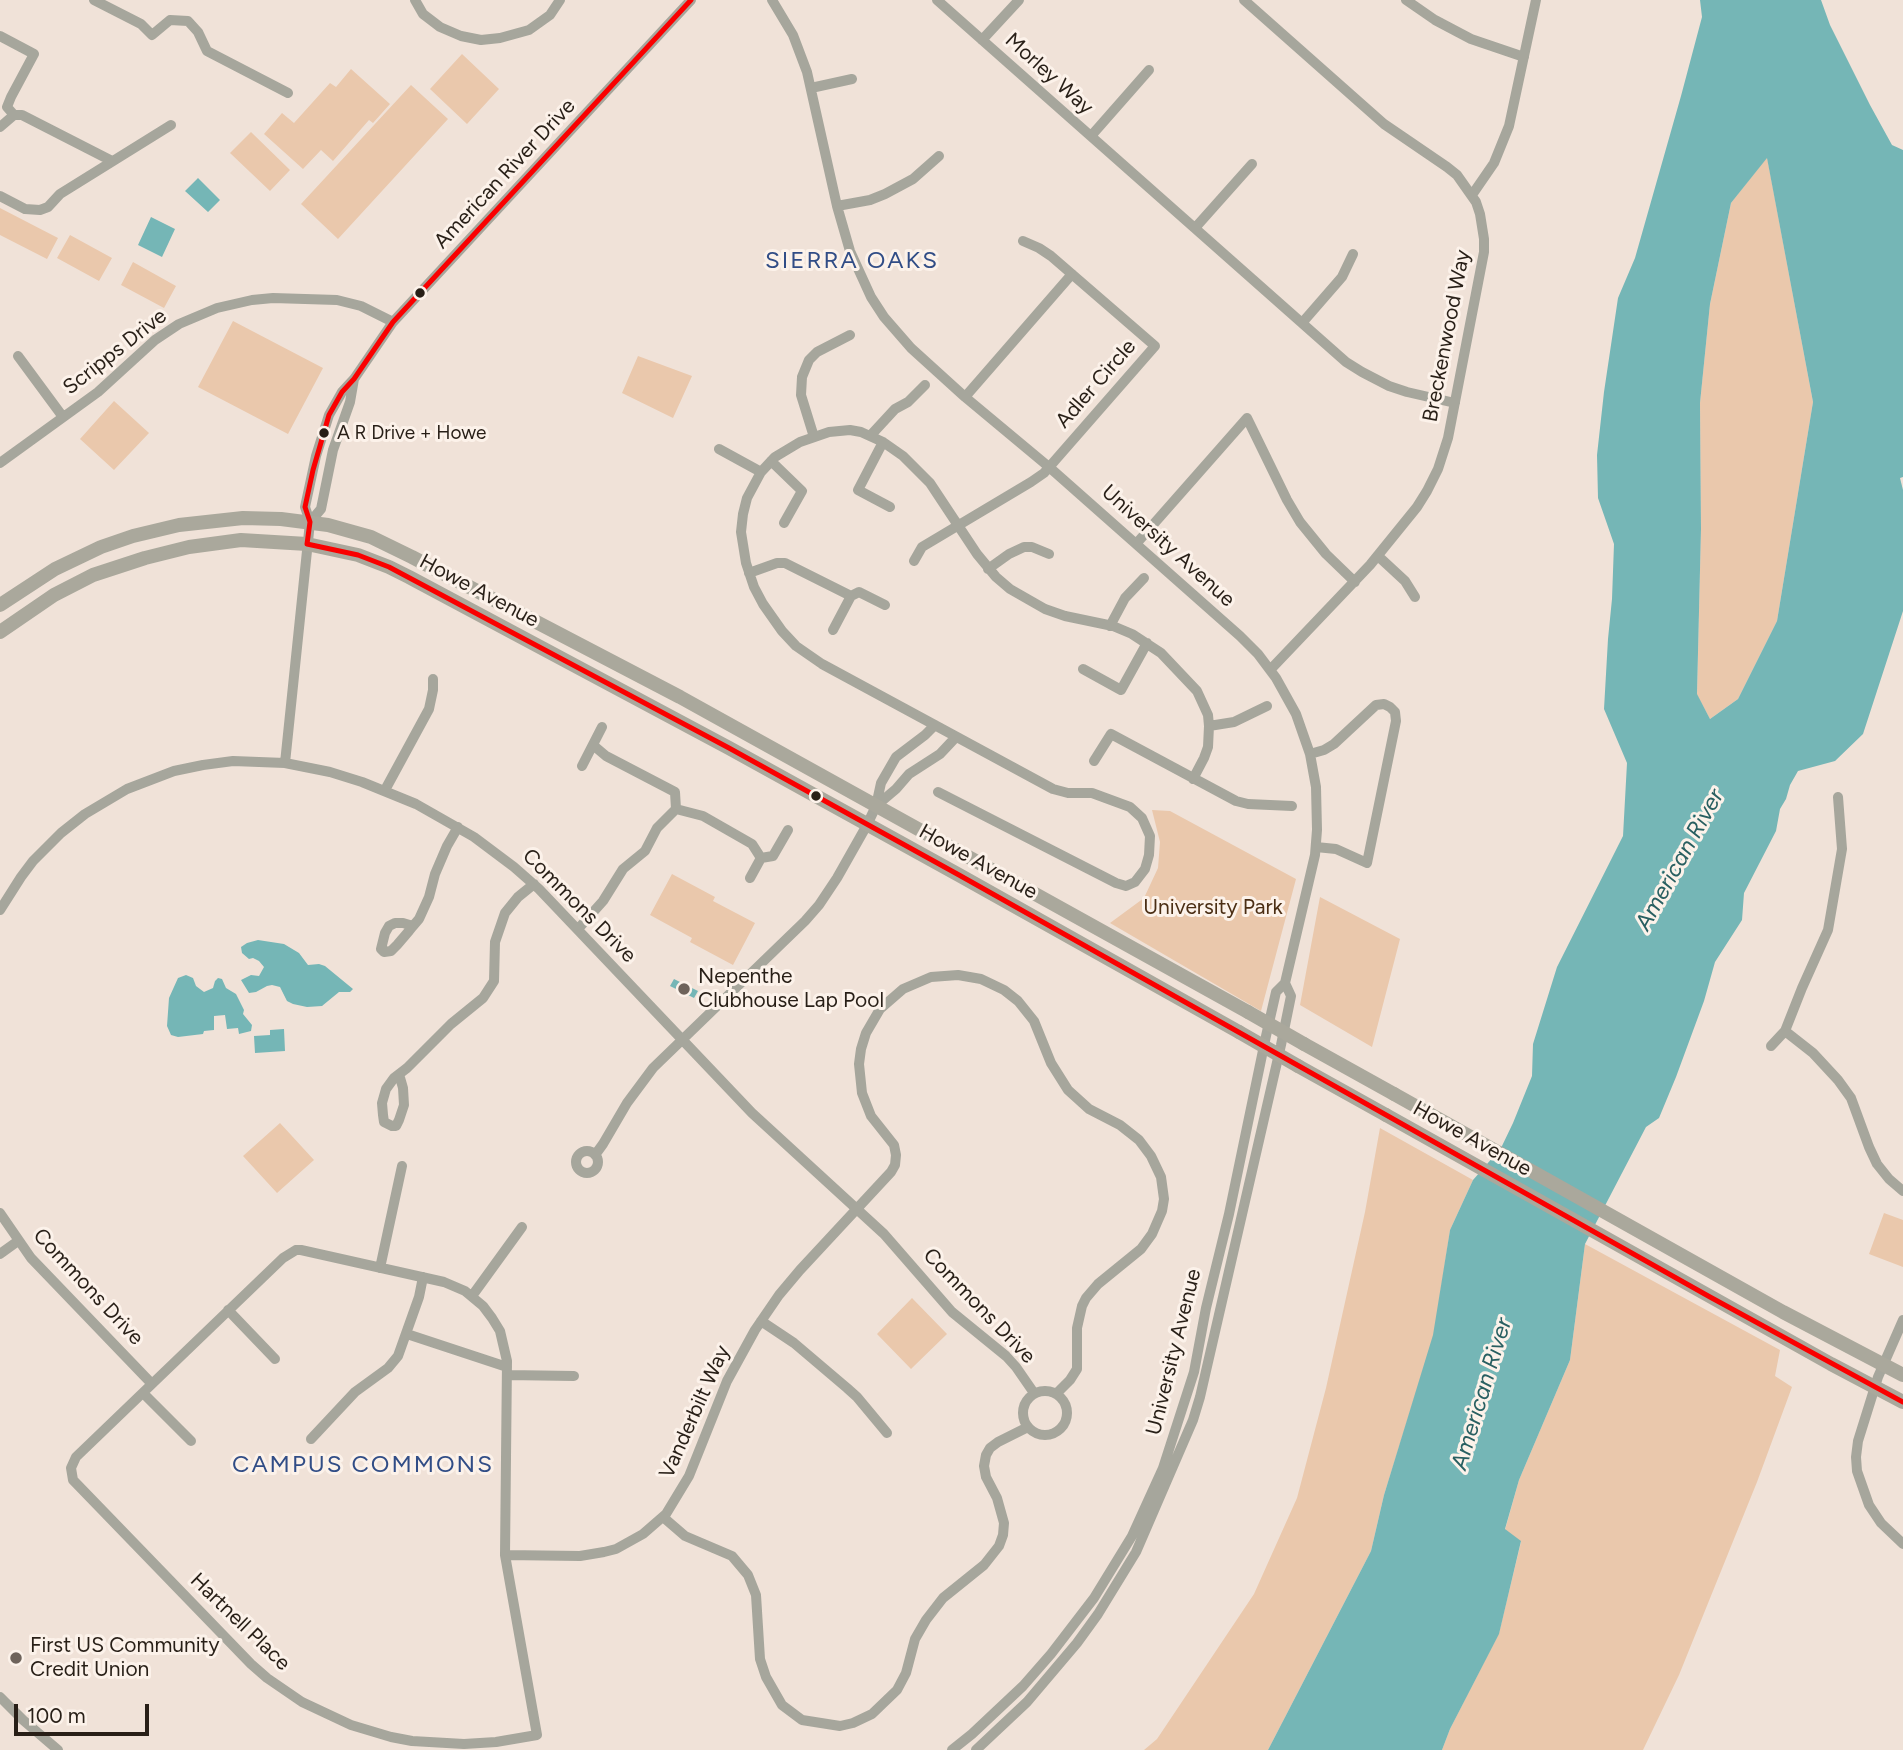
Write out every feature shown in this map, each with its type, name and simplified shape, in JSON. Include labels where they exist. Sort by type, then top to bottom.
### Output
[{"type":"main road","name":"Howe Avenue","points":[[0,605],[68,562],[115,541],[196,522],[259,518],[310,522],[371,537],[680,697],[1773,1306],[1903,1375]]},
{"type":"main road","name":"Howe Avenue","points":[[0,632],[33,608],[93,575],[145,558],[207,543],[240,540],[307,544],[358,555],[389,567],[729,748],[1794,1344],[1903,1402]]},
{"type":"street","points":[[94,0],[141,24],[152,35],[170,20],[188,21],[198,32],[207,51],[288,93]]},
{"type":"street","points":[[415,0],[423,14],[440,27],[461,36],[481,40],[529,30],[550,15],[560,0]]},
{"type":"street","name":"American River Drive","points":[[285,763],[310,522],[305,507],[316,456],[329,415],[342,392],[393,323],[691,0]]},
{"type":"street","name":"University Avenue","points":[[772,0],[793,35],[811,88],[836,206],[857,268],[884,317],[911,348],[965,397],[1049,467],[1240,636],[1270,670],[1296,714],[1310,754],[1318,804],[1316,847],[1285,983],[1276,992],[1194,1372],[1163,1468],[1132,1536],[1094,1598],[1023,1686],[952,1750]]},
{"type":"street","name":"Morley Way","points":[[937,0],[1346,362],[1378,381],[1407,392],[1455,403]]},
{"type":"street","name":"Morley Way","points":[[982,40],[1019,0]]},
{"type":"street","name":"Breckenwood Way","points":[[1244,0],[1384,124],[1457,175],[1472,195],[1483,226],[1484,252],[1455,403],[1438,469],[1427,491],[1378,556],[1270,670]]},
{"type":"street","points":[[1406,0],[1435,20],[1471,39],[1524,57]]},
{"type":"street","points":[[1472,195],[1494,163],[1505,139],[1536,0]]},
{"type":"street","points":[[0,36],[34,54],[7,107],[13,116]]},
{"type":"street","name":"Morley Way","points":[[1091,136],[1149,70]]},
{"type":"street","points":[[811,88],[852,79]]},
{"type":"street","points":[[0,127],[13,116],[22,115],[112,161]]},
{"type":"street","points":[[0,196],[25,209],[40,210],[60,194],[171,125]]},
{"type":"street","points":[[836,206],[870,200],[892,191],[914,179],[939,156]]},
{"type":"street","points":[[1195,228],[1252,164]]},
{"type":"street","name":"Adler Circle","points":[[1023,241],[1039,248],[1072,274],[1155,346],[1049,467]]},
{"type":"street","points":[[1302,323],[1342,277],[1353,254]]},
{"type":"street","points":[[965,397],[1072,274]]},
{"type":"street","name":"Scripps Drive","points":[[0,463],[98,392],[156,340],[179,324],[217,308],[273,298],[337,300],[361,306],[393,323]]},
{"type":"street","points":[[814,437],[801,395],[802,377],[809,360],[817,352],[850,335]]},
{"type":"street","name":"Scripps Drive","points":[[18,356],[63,417]]},
{"type":"street","points":[[871,435],[895,409],[908,402],[925,385]]},
{"type":"street","points":[[1136,544],[1247,418],[1300,522],[1326,554],[1355,582]]},
{"type":"street","points":[[938,792],[1126,886],[1135,882],[1149,855],[1150,836],[1142,818],[1130,807],[1092,793],[1068,793],[1053,789],[822,664],[796,646],[772,619],[749,573],[742,547],[743,514],[747,498],[761,472],[771,461],[788,448],[814,437],[837,430],[850,430],[871,435],[883,442],[903,456],[930,484],[988,569],[1010,589],[1045,609],[1132,634],[1161,653],[1203,701],[1209,726],[1208,747],[1193,779]]},
{"type":"street","points":[[883,442],[858,490],[890,507]]},
{"type":"street","points":[[719,449],[761,472]]},
{"type":"street","points":[[771,461],[802,492],[783,523]]},
{"type":"street","points":[[914,561],[922,547],[1031,482],[1049,467]]},
{"type":"street","points":[[988,569],[1024,547],[1032,547],[1049,554]]},
{"type":"street","points":[[1378,556],[1405,581],[1415,597]]},
{"type":"street","points":[[749,573],[785,562],[851,596]]},
{"type":"street","points":[[1110,626],[1125,598],[1144,578]]},
{"type":"street","points":[[833,630],[851,596],[859,592],[884,605]]},
{"type":"street","points":[[1083,669],[1121,690],[1147,643]]},
{"type":"street","points":[[385,790],[429,709],[433,679]]},
{"type":"street","points":[[1310,754],[1334,744],[1376,705],[1390,706],[1395,712],[1396,721],[1367,863],[1336,849],[1316,847]]},
{"type":"street","points":[[1209,726],[1234,722],[1267,706]]},
{"type":"street","points":[[595,1154],[653,1068],[812,913],[828,893],[867,825],[876,806],[881,783],[896,757],[935,725]]},
{"type":"street","points":[[582,766],[602,727]]},
{"type":"street","points":[[1094,761],[1111,734],[1236,801],[1292,806]]},
{"type":"street","points":[[876,806],[909,774],[940,754],[956,737]]},
{"type":"street","points":[[578,929],[601,904],[623,869],[645,851],[657,828],[676,809],[675,792],[606,756],[593,745]]},
{"type":"street","name":"Commons Drive","points":[[0,910],[21,877],[47,847],[85,814],[127,789],[174,771],[233,761],[285,763],[330,772],[385,790],[416,804],[495,851],[534,884],[775,1135],[858,1208],[952,1312],[1016,1367],[1034,1394]]},
{"type":"street","points":[[1770,1046],[1785,1031],[1828,930],[1842,849],[1838,797]]},
{"type":"street","points":[[676,809],[703,816],[752,844],[761,858]]},
{"type":"street","points":[[413,926],[429,897],[435,874],[458,827]]},
{"type":"street","points":[[761,858],[774,856],[788,830]]},
{"type":"street","points":[[750,878],[761,858]]},
{"type":"street","points":[[399,1074],[451,1024],[483,998],[494,981],[495,942],[505,913],[518,897],[534,884]]},
{"type":"street","name":"Vanderbilt Way","points":[[505,1555],[580,1556],[604,1552],[643,1534],[663,1517],[677,1498],[689,1476],[727,1381],[761,1321],[800,1269],[891,1172],[896,1161],[894,1145],[871,1116],[864,1102],[859,1063],[861,1049],[873,1019],[891,998],[917,982],[958,975],[981,979],[1010,994],[1034,1021],[1051,1063],[1068,1090],[1090,1109],[1120,1125],[1139,1140],[1151,1156],[1161,1177],[1164,1188],[1162,1212],[1147,1242],[1098,1284],[1086,1298],[1077,1328],[1077,1369],[1057,1393]]},
{"type":"street","name":"University Avenue","points":[[976,1750],[1027,1702],[1077,1643],[1103,1606],[1136,1552],[1193,1420],[1281,1045],[1291,996],[1285,983]]},
{"type":"street","points":[[1785,1031],[1813,1053],[1838,1080],[1851,1098],[1877,1164],[1903,1191]]},
{"type":"street","points":[[380,1268],[402,1166]]},
{"type":"street","name":"Commons Drive","points":[[0,1213],[18,1241],[45,1274],[152,1384]]},
{"type":"street","points":[[472,1296],[522,1227]]},
{"type":"street","points":[[0,1254],[18,1241]]},
{"type":"street","name":"Hartnell Place","points":[[301,1250],[380,1268],[444,1282],[472,1296],[488,1312],[500,1331],[507,1371],[505,1555],[537,1735],[496,1742],[443,1744],[391,1737],[330,1717],[284,1690],[251,1664],[73,1480],[71,1468],[76,1457],[283,1258],[301,1250]]},
{"type":"street","points":[[311,1439],[355,1392],[388,1368],[398,1356],[419,1297],[423,1277]]},
{"type":"street","points":[[228,1310],[275,1359]]},
{"type":"street","points":[[1903,1320],[1878,1377],[1858,1441],[1856,1457],[1857,1471],[1869,1505],[1881,1524],[1903,1545]]},
{"type":"street","points":[[761,1321],[794,1343],[847,1388],[887,1433]]},
{"type":"street","points":[[407,1334],[507,1371],[574,1376]]},
{"type":"street","points":[[1045,1390],[1057,1393],[1067,1405],[1066,1421],[1056,1432],[1049,1435],[1034,1432],[1024,1418],[1023,1409],[1027,1400],[1045,1390]]},
{"type":"street","points":[[143,1392],[191,1441]]},
{"type":"street","points":[[663,1517],[685,1536],[732,1556],[748,1574],[756,1595],[760,1659],[782,1705],[802,1720],[840,1726],[853,1723],[872,1714],[897,1690],[906,1673],[915,1639],[926,1620],[943,1598],[984,1565],[999,1546],[1004,1522],[997,1498],[986,1477],[986,1455],[998,1442],[1028,1427]]},
{"type":"street","points":[[0,1697],[58,1750]]},
{"type":"green space","points":[[462,54],[499,89],[467,124],[430,89]]},
{"type":"green space","points":[[351,69],[390,104],[373,123],[369,120],[333,161],[321,150],[303,169],[264,134],[282,113],[294,123],[330,83],[336,87]]},
{"type":"green space","points":[[411,85],[448,119],[338,239],[301,204]]},
{"type":"green space","points":[[251,132],[290,170],[270,191],[230,153]]},
{"type":"green space","points":[[1767,157],[1813,402],[1777,621],[1738,699],[1710,719],[1697,695],[1701,529],[1700,403],[1710,304],[1731,203]]},
{"type":"green space","points":[[0,208],[58,238],[47,259],[0,235]]},
{"type":"green space","points":[[70,235],[112,258],[99,281],[57,258]]},
{"type":"green space","points":[[133,262],[176,286],[164,308],[121,285]]},
{"type":"green space","points":[[233,321],[323,368],[288,434],[198,387]]},
{"type":"green space","points":[[638,356],[692,376],[673,418],[622,393]]},
{"type":"green space","points":[[114,401],[149,433],[114,470],[80,439]]},
{"type":"green space","name":"University Park","points":[[1152,810],[1170,811],[1296,879],[1261,1011],[1110,923],[1144,898],[1158,868],[1160,842]]},
{"type":"green space","points":[[672,874],[715,897],[713,901],[755,923],[733,965],[690,942],[692,938],[650,915]]},
{"type":"green space","points":[[1320,897],[1400,939],[1372,1047],[1300,1005]]},
{"type":"green space","points":[[280,1123],[314,1160],[277,1193],[243,1156]]},
{"type":"green space","points":[[1380,1128],[1473,1180],[1450,1230],[1434,1335],[1384,1495],[1371,1551],[1268,1750],[1144,1750],[1157,1739],[1254,1594],[1297,1498],[1326,1388],[1365,1212]]},
{"type":"green space","points":[[1884,1213],[1903,1220],[1903,1267],[1869,1254]]},
{"type":"green space","points":[[1585,1244],[1780,1350],[1775,1376],[1792,1387],[1757,1482],[1679,1675],[1643,1750],[1442,1750],[1499,1633],[1521,1542],[1505,1530],[1519,1480],[1570,1360]]},
{"type":"green space","points":[[912,1298],[947,1334],[911,1369],[877,1334]]},
{"type":"water","name":"American River","points":[[1700,0],[1821,0],[1830,25],[1870,105],[1892,145],[1903,150],[1903,477],[1900,478],[1903,490],[1903,611],[1863,734],[1835,761],[1798,771],[1790,785],[1780,809],[1776,831],[1744,893],[1742,920],[1715,962],[1704,1001],[1659,1118],[1646,1127],[1585,1244],[1570,1360],[1519,1480],[1505,1529],[1521,1541],[1499,1634],[1442,1750],[1268,1750],[1371,1551],[1384,1495],[1433,1335],[1450,1230],[1473,1180],[1501,1148],[1513,1123],[1532,1076],[1533,1044],[1557,967],[1623,836],[1627,763],[1604,709],[1614,544],[1598,498],[1597,455],[1618,298],[1635,258],[1702,17]],"holes":[[[1767,158],[1813,402],[1777,621],[1738,699],[1710,719],[1697,694],[1701,529],[1700,403],[1710,304],[1731,203]]]},
{"type":"water","points":[[198,178],[220,200],[208,212],[185,191]]},
{"type":"water","points":[[151,217],[175,229],[162,257],[138,245]]},
{"type":"water","points":[[258,940],[284,944],[299,953],[308,965],[325,966],[353,989],[350,992],[339,992],[322,1006],[307,1007],[287,1001],[280,987],[272,985],[249,993],[241,980],[251,975],[259,976],[264,967],[259,961],[249,959],[242,953],[241,947]]},
{"type":"water","points":[[186,975],[193,978],[196,986],[204,992],[213,988],[218,978],[222,979],[226,988],[236,994],[244,1010],[243,1014],[252,1025],[251,1031],[239,1034],[238,1028],[227,1029],[225,1015],[214,1016],[214,1030],[178,1037],[171,1035],[167,1026],[169,998],[178,978]]},
{"type":"water","name":"Nepenthe Clubhouse Lap Pool","points":[[674,979],[698,991],[694,998],[670,986]]},
{"type":"water","points":[[284,1029],[285,1051],[255,1053],[254,1036],[270,1035],[270,1030]]},
{"type":"transit line","points":[[691,0],[393,322],[342,392],[329,415],[313,470],[305,507],[310,522],[307,544],[358,555],[389,567],[729,748],[1710,1297],[1903,1402]]},
{"type":"place","name":"A R Drive + Howe","points":[[324,433]]},
{"type":"place","name":"Nepenthe Clubhouse Lap Pool","points":[[684,989]]},
{"type":"place","name":"First US Community Credit Union","points":[[16,1658]]},
{"type":"district","name":"SIERRA OAKS","points":[[852,261]]},
{"type":"district","name":"CAMPUS COMMONS","points":[[363,1465]]}]
